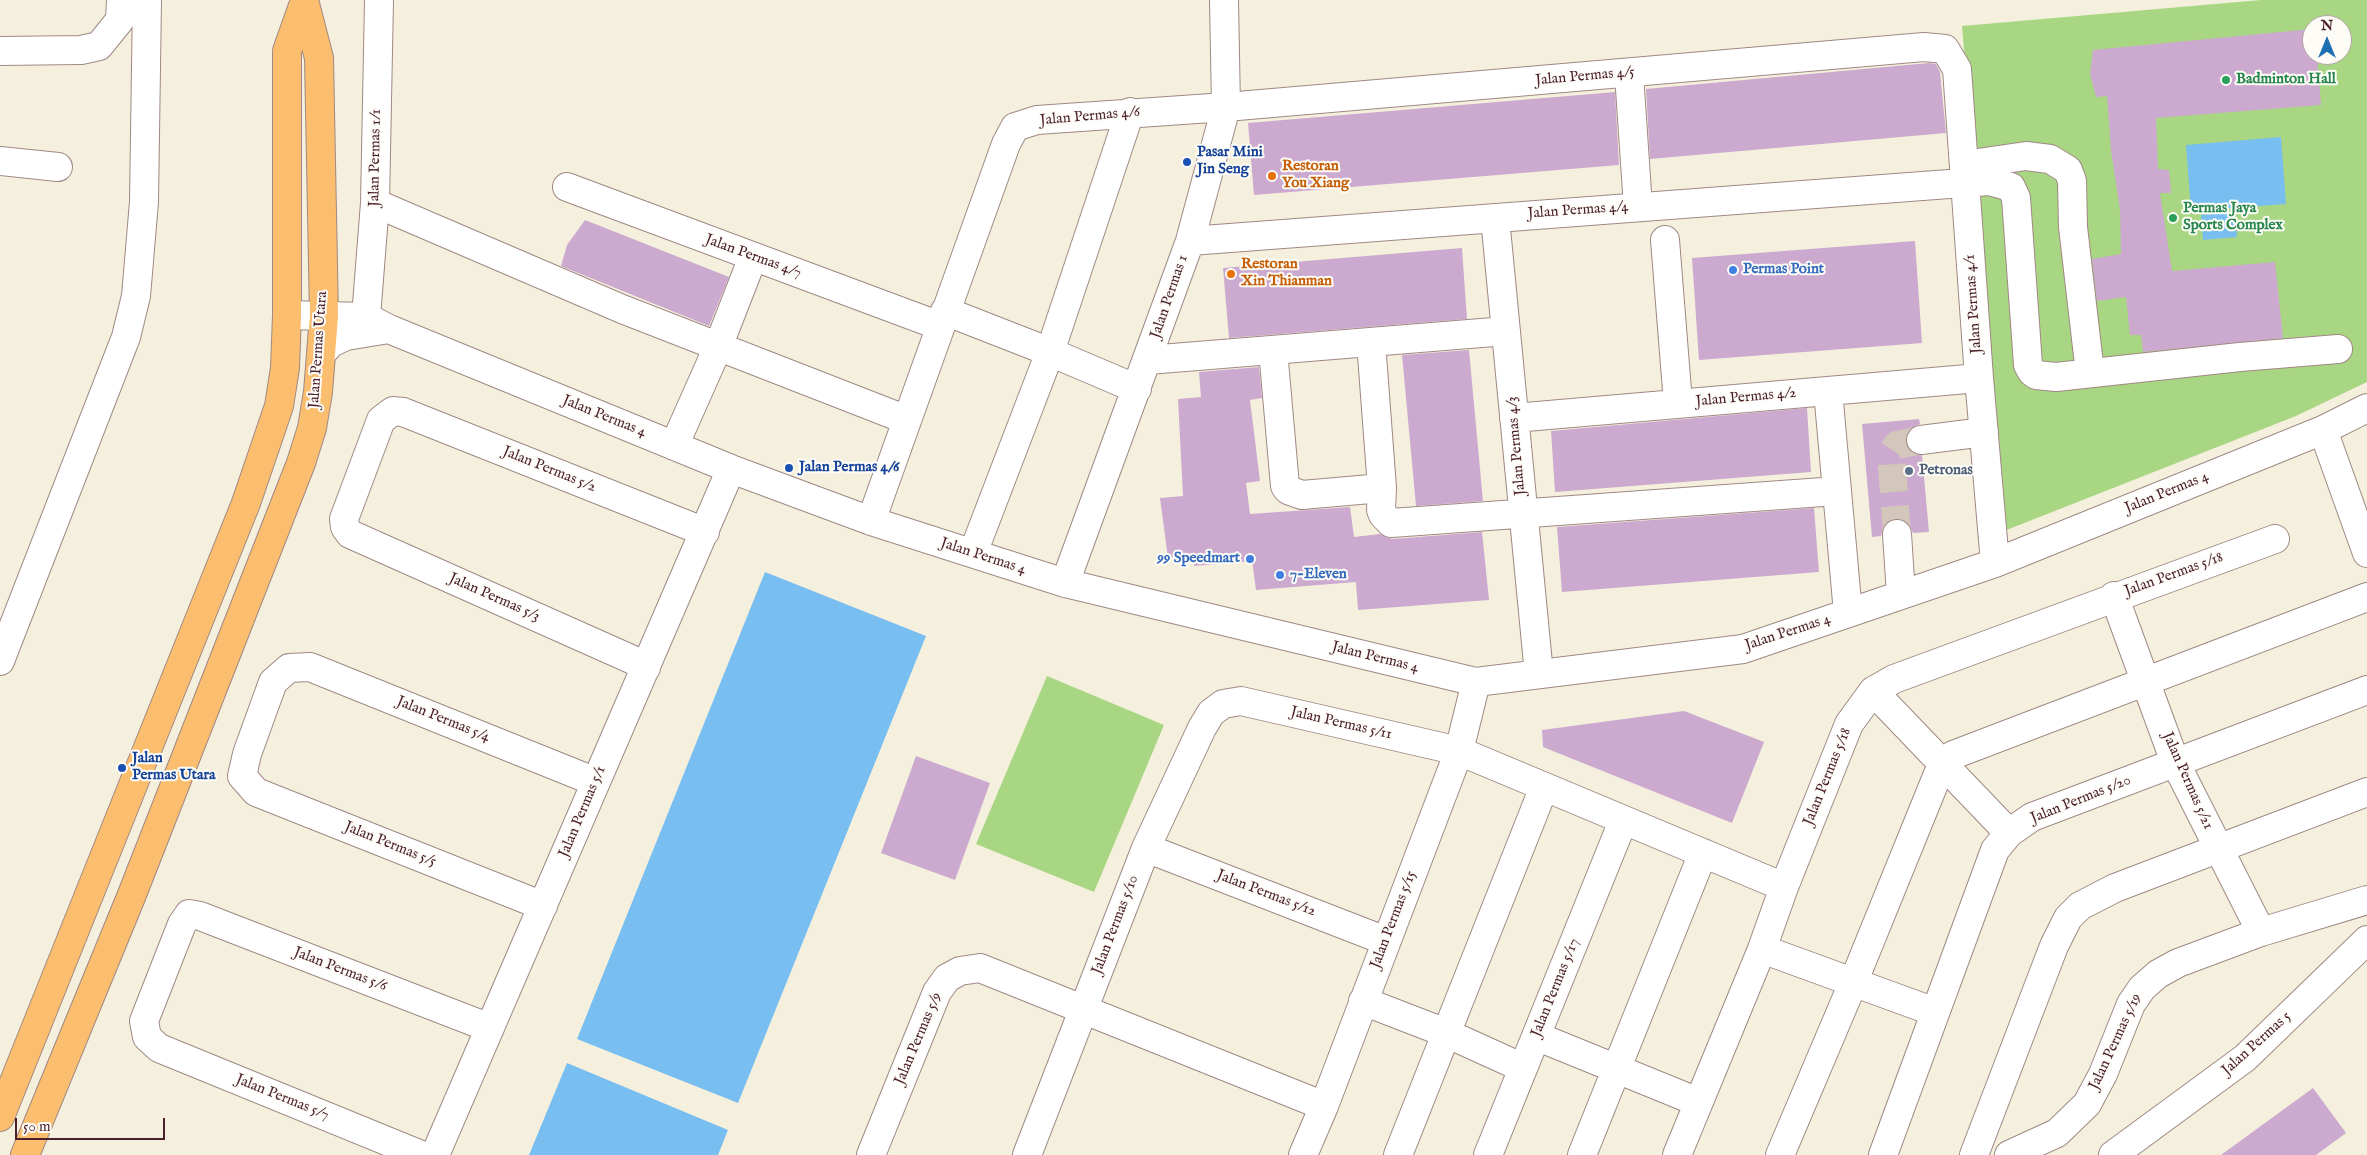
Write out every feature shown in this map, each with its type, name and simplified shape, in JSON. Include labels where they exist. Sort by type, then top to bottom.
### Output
[{"type":"main road","name":"Jalan Permas Utara","points":[[0,1117],[267,448],[279,406],[285,368],[287,315],[287,51],[304,1]]},
{"type":"main road","name":"Jalan Permas Utara","points":[[25,1155],[131,897],[301,463],[312,428],[322,353],[324,316],[319,58],[304,1]]},
{"type":"street","points":[[0,51],[81,50],[99,46],[120,20],[121,0]]},
{"type":"street","points":[[0,661],[122,346],[136,296],[144,202],[147,0]]},
{"type":"street","name":"Jalan Permas 1/1","points":[[378,323],[375,203],[379,0]]},
{"type":"street","name":"Jalan Permas 1","points":[[1065,583],[1190,241],[1226,107],[1224,0]]},
{"type":"street","name":"Jalan Permas 4/5","points":[[1226,107],[1628,74],[1924,47],[1944,49]]},
{"type":"street","name":"Jalan Permas 4/1","points":[[1944,49],[1957,68],[1979,378],[1996,563]]},
{"type":"street","points":[[1628,74],[1638,207]]},
{"type":"street","name":"Jalan Permas 4/6","points":[[871,521],[1006,144],[1015,128],[1037,120],[1130,112],[1226,107]]},
{"type":"street","points":[[973,553],[1050,352],[1130,112]]},
{"type":"street","points":[[1965,174],[2026,156],[2050,159],[2068,170],[2072,181],[2073,227],[2090,373]]},
{"type":"street","points":[[0,161],[58,167]]},
{"type":"street","points":[[1965,174],[2002,183],[2013,190],[2029,369],[2036,374],[2047,377],[2338,349]]},
{"type":"street","name":"Jalan Permas 4/4","points":[[1190,241],[1638,207],[1965,174]]},
{"type":"street","name":"Jalan Permas 4/7","points":[[566,187],[753,257],[1050,352],[1137,389]]},
{"type":"street","points":[[375,203],[622,309],[907,420]]},
{"type":"street","name":"Jalan Permas 4/3","points":[[1496,218],[1539,674]]},
{"type":"street","points":[[1665,240],[1678,404]]},
{"type":"street","points":[[674,446],[718,346],[753,257]]},
{"type":"street","name":"Jalan Permas 4","points":[[287,315],[324,316],[378,323],[731,469],[871,521],[1065,583],[1476,682],[1743,649],[1996,563],[2322,430],[2367,408]]},
{"type":"street","points":[[322,353],[331,342],[378,323]]},
{"type":"street","points":[[1148,360],[1273,350],[1329,352],[1372,342],[1506,331]]},
{"type":"street","points":[[1372,342],[1382,488],[1381,510],[1382,515],[1391,523],[1524,515],[1837,491]]},
{"type":"street","points":[[1273,350],[1285,486],[1288,490],[1302,495],[1382,488]]},
{"type":"street","name":"Jalan Permas 4/2","points":[[1514,418],[1979,378]]},
{"type":"street","points":[[1828,391],[1848,613]]},
{"type":"street","name":"Jalan Permas 5/3","points":[[393,411],[381,420],[344,519],[345,527],[350,534],[633,660],[646,668]]},
{"type":"street","name":"Jalan Permas 5/2","points":[[393,411],[403,412],[705,532]]},
{"type":"street","points":[[2322,430],[2367,552]]},
{"type":"street","points":[[1921,440],[1984,432]]},
{"type":"street","name":"Jalan Permas 5/1","points":[[435,1155],[731,469]]},
{"type":"street","points":[[1897,534],[1901,595]]},
{"type":"street","name":"Jalan Permas 5/18","points":[[1677,1155],[1762,949],[1784,887],[1849,724],[1873,691],[1894,679],[2114,596],[2275,539]]},
{"type":"street","name":"Jalan Permas 5/21","points":[[2114,596],[2175,762],[2261,932]]},
{"type":"street","points":[[1780,1155],[1938,774],[1953,755],[2367,597]]},
{"type":"street","name":"Jalan Permas 5/4","points":[[289,668],[310,667],[596,782]]},
{"type":"street","name":"Jalan Permas 5/5","points":[[289,668],[273,682],[246,754],[242,776],[256,792],[543,906]]},
{"type":"street","name":"Jalan Permas 5/15","points":[[1303,1155],[1324,1106],[1459,752],[1476,682]]},
{"type":"street","name":"Jalan Permas 5/20","points":[[1883,1155],[1995,850],[2008,833],[2032,817],[2367,690]]},
{"type":"street","points":[[1873,691],[2008,833]]},
{"type":"street","name":"Jalan Permas 5/11","points":[[1223,704],[1242,701],[1459,752],[1784,887]]},
{"type":"street","name":"Jalan Permas 5/10","points":[[1027,1155],[1146,848],[1202,728],[1211,713],[1223,704]]},
{"type":"street","points":[[1398,1155],[1544,787]]},
{"type":"street","points":[[1974,1155],[2054,946],[2068,918],[2080,906],[2115,888],[2367,792]]},
{"type":"street","name":"Jalan Permas 5/17","points":[[1488,1155],[1623,821]]},
{"type":"street","name":"Jalan Permas 5/12","points":[[1146,848],[1386,941]]},
{"type":"street","points":[[1582,1155],[1703,853]]},
{"type":"street","name":"Jalan Permas 5/19","points":[[2010,1155],[2057,1133],[2087,1104],[2103,1074],[2131,1004],[2142,988],[2158,974],[2178,963],[2261,932],[2367,900]]},
{"type":"street","name":"Jalan Permas 5/6","points":[[147,1037],[144,1021],[182,924],[188,914],[200,916],[490,1028]]},
{"type":"street","name":"Jalan Permas 5","points":[[2113,1155],[2245,1058],[2367,940]]},
{"type":"street","points":[[1762,949],[1936,1012]]},
{"type":"street","name":"Jalan Permas 5/9","points":[[871,1155],[937,992],[947,978],[960,970],[980,968],[1324,1106]]},
{"type":"street","points":[[1364,1001],[1446,1033],[1523,1068]]},
{"type":"street","points":[[1536,1036],[1698,1102]]},
{"type":"street","name":"Jalan Permas 5/7","points":[[147,1037],[159,1048],[421,1155]]},
{"type":"green space","name":"Permas Jaya Sports Complex","points":[[2261,0],[2367,0],[2367,382],[2296,416],[2004,531],[1962,26]]},
{"type":"green space","points":[[1047,676],[1164,725],[1094,892],[976,844]]},
{"type":"water","points":[[2281,137],[2286,204],[2191,211],[2186,145]]},
{"type":"water","points":[[2235,212],[2237,237],[2203,240],[2201,215]]},
{"type":"water","points":[[765,572],[926,636],[738,1103],[577,1039]]},
{"type":"water","points":[[567,1063],[728,1130],[718,1155],[529,1155]]},
{"type":"building","name":"Permas Jaya Sports Complex","points":[[2302,30],[2302,65],[2318,65],[2321,105],[2156,118],[2158,169],[2169,170],[2171,193],[2160,193],[2172,271],[2275,262],[2283,338],[2143,352],[2141,335],[2130,335],[2126,297],[2097,301],[2092,259],[2121,254],[2120,210],[2111,150],[2107,96],[2096,97],[2090,74],[2093,50]]},
{"type":"building","points":[[1929,63],[1936,64],[1940,72],[1946,133],[1650,159],[1646,89]]},
{"type":"building","points":[[1615,92],[1619,165],[1254,195],[1248,123]]},
{"type":"building","points":[[585,220],[729,277],[709,326],[561,266],[567,245]]},
{"type":"building","points":[[1915,241],[1922,343],[1699,360],[1692,258]]},
{"type":"building","points":[[1462,248],[1467,319],[1229,338],[1223,268]]},
{"type":"building","points":[[1469,350],[1483,501],[1416,506],[1402,355]]},
{"type":"building","points":[[1259,367],[1262,398],[1250,400],[1260,481],[1246,483],[1250,514],[1350,507],[1354,537],[1380,534],[1392,539],[1482,532],[1489,600],[1358,610],[1356,582],[1256,590],[1252,561],[1194,566],[1193,554],[1168,558],[1160,498],[1183,496],[1178,399],[1201,397],[1199,372]]},
{"type":"building","points":[[1807,408],[1811,472],[1555,492],[1551,431]]},
{"type":"building","points":[[1919,419],[1920,424],[1911,428],[1906,434],[1906,441],[1909,450],[1915,455],[1922,455],[1929,532],[1913,533],[1910,526],[1904,520],[1896,518],[1889,521],[1883,527],[1881,536],[1872,537],[1862,424]]},
{"type":"building","points":[[1814,508],[1819,572],[1562,592],[1557,527]]},
{"type":"building","points":[[1684,711],[1764,742],[1732,823],[1543,747],[1542,730]]},
{"type":"building","points":[[916,756],[990,783],[955,880],[881,853]]},
{"type":"building","points":[[2313,1088],[2346,1133],[2316,1155],[2221,1155]]},
{"type":"tunnel","points":[[1897,534],[1891,454],[1897,445],[1921,440]]},
{"type":"place","name":"Badminton Hall","points":[[2226,80]]},
{"type":"place","name":"Pasar Mini Jin Seng","points":[[1187,162]]},
{"type":"place","name":"Restoran You Xiang","points":[[1272,176]]},
{"type":"place","name":"Permas Jaya Sports Complex","points":[[2173,218]]},
{"type":"place","name":"Permas Point","points":[[1733,270]]},
{"type":"place","name":"Restoran Xin Thianman","points":[[1231,274]]},
{"type":"place","name":"Jalan Permas 4/6","points":[[789,468]]},
{"type":"place","name":"Petronas","points":[[1909,471]]},
{"type":"place","name":"99 Speedmart","points":[[1250,559]]},
{"type":"place","name":"7-Eleven","points":[[1280,575]]},
{"type":"place","name":"Jalan Permas Utara","points":[[122,768]]}]
